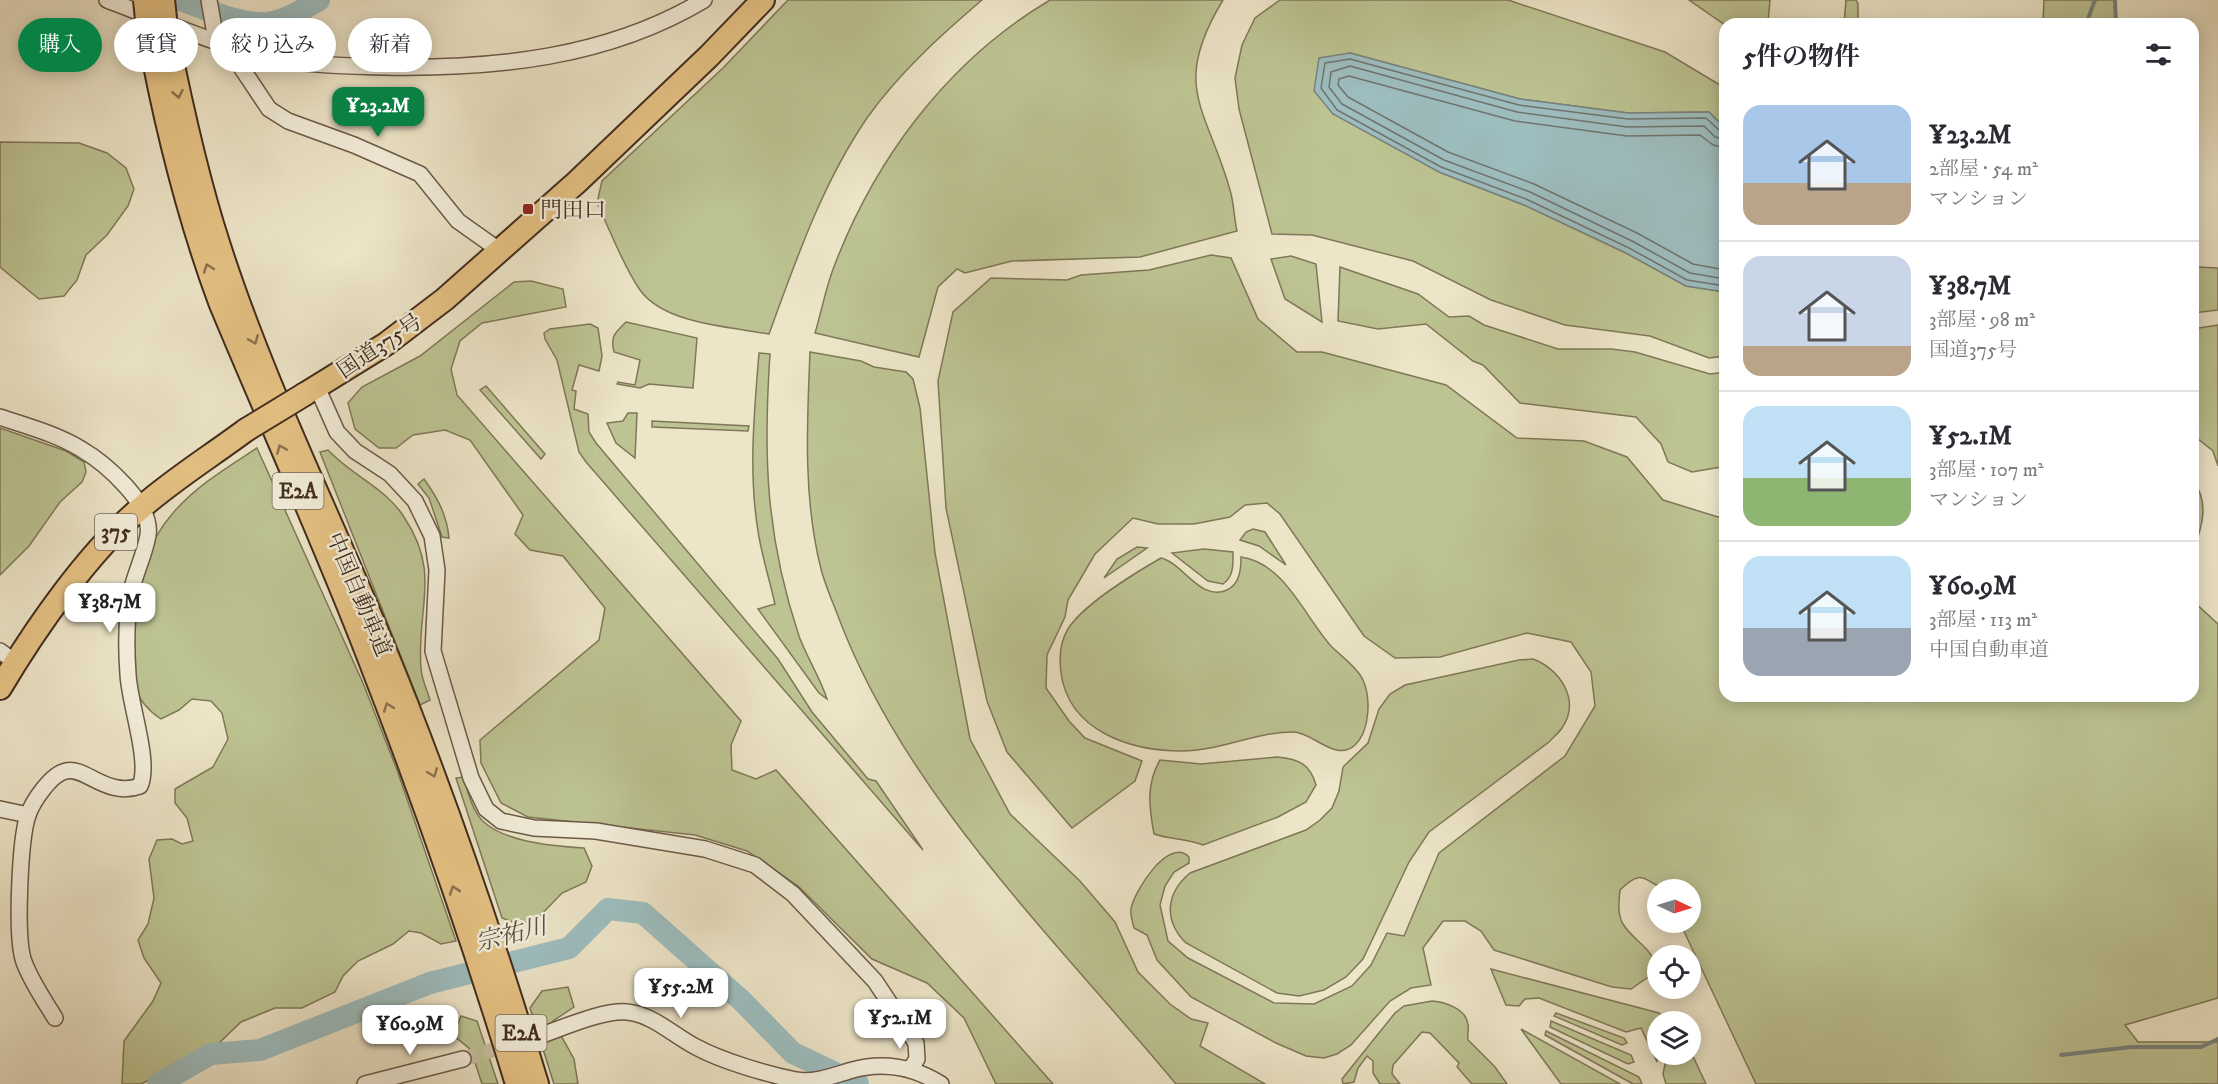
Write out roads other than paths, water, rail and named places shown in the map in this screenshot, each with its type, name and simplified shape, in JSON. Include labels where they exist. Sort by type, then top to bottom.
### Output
[{"type":"highway","name":"中国自動車道","points":[[145,0],[152,18]]},
{"type":"highway","name":"中国自動車道","points":[[160,18],[163,0]]},
{"type":"highway","name":"国道375号","points":[[0,688],[7,656],[92,556],[142,507],[246,430],[386,344],[445,299],[577,182],[760,1]]},
{"type":"highway","name":"中国自動車道","points":[[163,72],[173,152],[200,248],[220,303],[368,653],[537,1084]]},
{"type":"highway","name":"中国自動車道","points":[[497,986],[517,1084]]},
{"type":"street","points":[[107,0],[210,38]]},
{"type":"street","points":[[209,0],[212,18]]},
{"type":"street","points":[[336,65],[502,65],[550,58],[668,22],[704,0]]},
{"type":"street","points":[[243,72],[268,109],[288,121],[354,145],[420,174],[458,221],[499,250]]},
{"type":"street","points":[[311,391],[337,432],[355,451],[390,474],[416,501],[432,536],[438,570],[433,651],[471,778],[486,809],[501,821],[534,828],[596,831],[705,849],[755,865],[793,894],[875,981],[916,1043],[916,1059],[911,1068]]},
{"type":"street","points":[[0,417],[81,448],[129,489],[148,520],[148,535],[131,594],[126,634],[128,677],[142,755],[143,779],[140,786],[120,789],[102,785],[72,770],[64,771],[46,785],[28,815],[18,930],[23,961],[56,1017]]},
{"type":"street","points":[[0,809],[28,815]]},
{"type":"street","points":[[539,1036],[610,1013],[626,1012],[644,1015],[697,1048],[797,1080],[831,1077],[850,1070],[879,1065],[911,1068],[941,1084]]},
{"type":"street","points":[[365,1084],[463,1059]]},
{"type":"water","points":[[1350,53],[1520,99],[1628,113],[1709,112],[1719,122],[1719,291],[1686,286],[1626,253],[1524,205],[1439,172],[1333,114],[1314,91],[1319,58]]},
{"type":"waterway","points":[[181,0],[234,19],[256,23],[274,22],[301,11],[319,0]]},
{"type":"waterway","points":[[2088,18],[2095,0]]},
{"type":"waterway","points":[[2115,0],[2116,18]]},
{"type":"waterway","name":"宗祐川","points":[[158,1084],[211,1054],[260,1050],[430,983],[569,948],[608,909],[643,913],[741,1000],[793,1053],[858,1084]]},
{"type":"waterway","points":[[2061,1055],[2131,1047],[2201,1047],[2218,1039]]},
{"type":"tunnel","points":[[463,1059],[513,1044]]},
{"type":"place","name":"門田口","points":[[528,209]]}]
